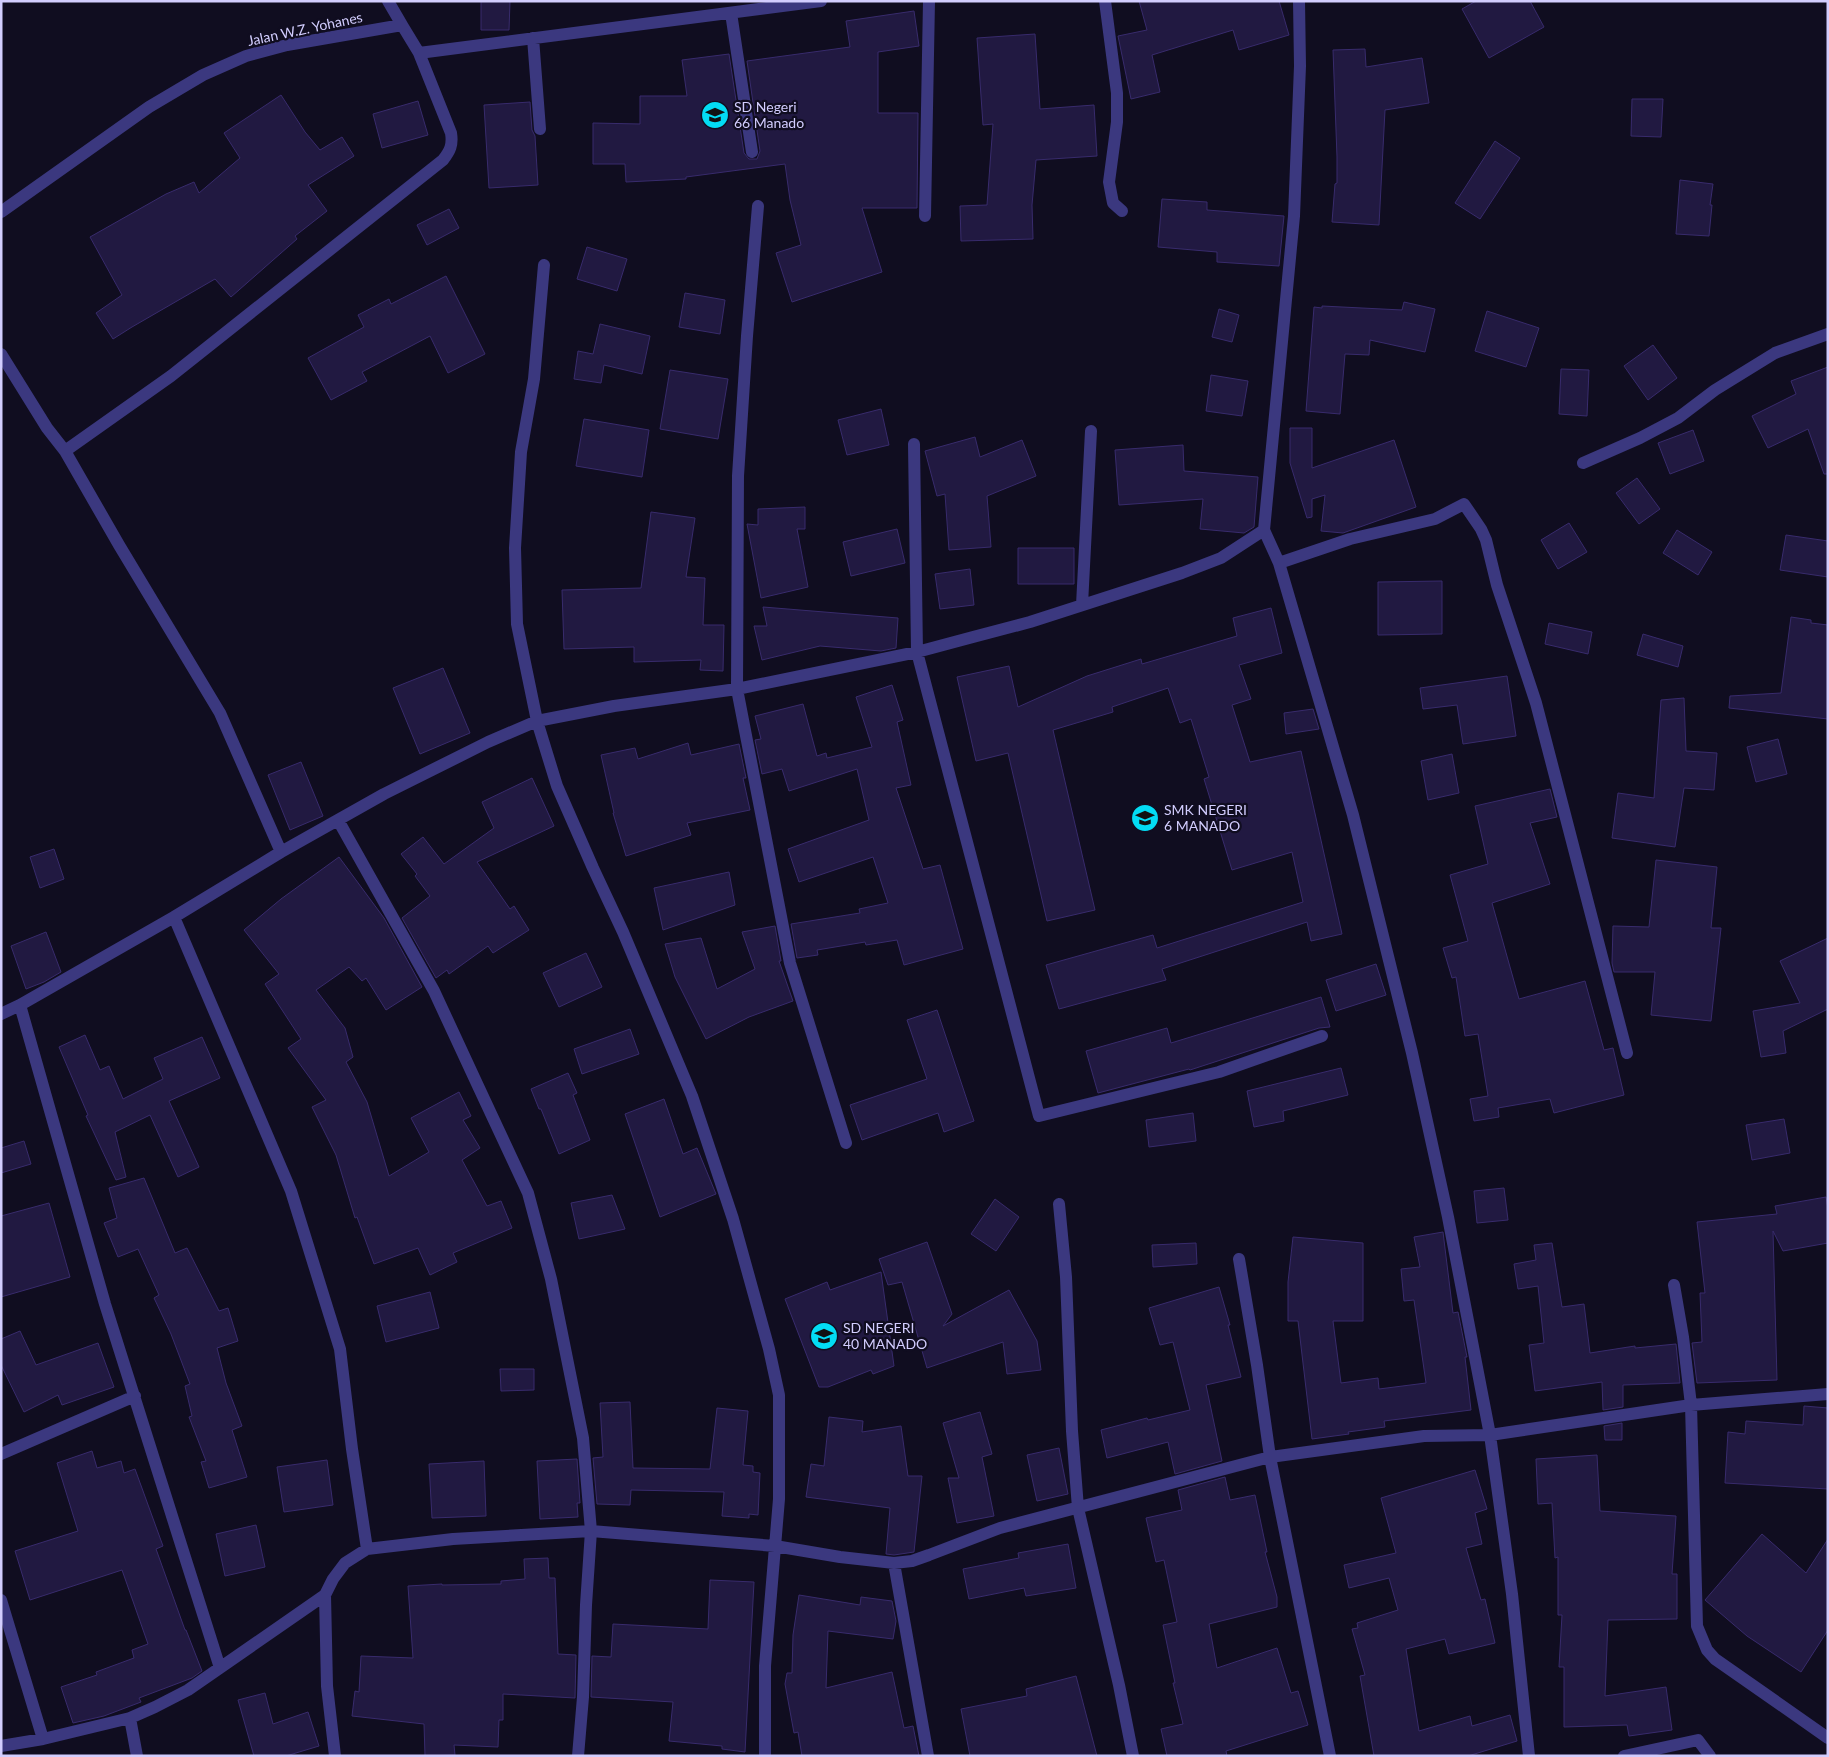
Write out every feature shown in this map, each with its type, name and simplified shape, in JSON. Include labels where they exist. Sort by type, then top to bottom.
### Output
[{"type":"street","points":[[66,450],[171,376],[443,160],[449,152],[452,146],[451,133],[419,53],[388,1]]},
{"type":"street","points":[[419,53],[821,1]]},
{"type":"street","points":[[925,216],[929,1]]},
{"type":"street","points":[[1105,1],[1117,93],[1117,122],[1109,182],[1113,203],[1122,211]]},
{"type":"street","points":[[1299,1],[1300,66],[1294,216],[1264,530],[1279,563],[1353,815],[1412,1053],[1429,1138],[1448,1217],[1490,1435],[1512,1594],[1529,1756]]},
{"type":"street","points":[[731,13],[752,152]]},
{"type":"street","name":"Jalan W.Z. Yohanes","points":[[1,212],[149,108],[212,72],[246,56],[287,45],[402,25]]},
{"type":"street","points":[[533,38],[540,129]]},
{"type":"street","points":[[758,206],[738,476],[737,689],[790,963],[846,1143]]},
{"type":"street","points":[[544,265],[534,379],[521,452],[515,548],[517,624],[536,721],[558,786],[623,932],[692,1096],[738,1238],[769,1349],[779,1395],[779,1499],[765,1666],[765,1756]]},
{"type":"street","points":[[1584,462],[1640,438],[1678,418],[1714,390],[1775,353],[1828,334]]},
{"type":"street","points":[[1,354],[47,428],[66,450],[119,545],[220,713],[281,852]]},
{"type":"street","points":[[1082,605],[1091,431]]},
{"type":"street","points":[[914,444],[916,652],[1039,1116],[1219,1072],[1322,1036]]},
{"type":"street","points":[[1279,563],[1350,540],[1435,519],[1464,504],[1473,516],[1486,540],[1497,585],[1536,703],[1627,1053]]},
{"type":"street","points":[[1,1014],[174,917],[338,820],[488,742],[536,721],[614,706],[737,689],[916,652],[1030,622],[1182,574],[1221,558],[1264,530]]},
{"type":"street","points":[[338,820],[434,991],[528,1193],[551,1279],[583,1438],[592,1531],[578,1756]]},
{"type":"street","points":[[174,917],[290,1191],[340,1349],[367,1549]]},
{"type":"street","points":[[20,1005],[105,1304],[220,1668]]},
{"type":"street","points":[[1059,1204],[1066,1277],[1072,1432],[1078,1508],[1117,1676],[1133,1756]]},
{"type":"street","points":[[1238,1258],[1257,1365],[1270,1457],[1330,1756]]},
{"type":"street","points":[[1674,1285],[1683,1337],[1691,1405],[1697,1626],[1707,1650],[1715,1659],[1828,1738]]},
{"type":"street","points":[[335,1756],[327,1686],[325,1594],[333,1578],[345,1563],[367,1549],[453,1540],[592,1531],[775,1546],[840,1557],[894,1563],[912,1561],[1000,1528],[1270,1457],[1424,1436],[1490,1435],[1691,1405],[1828,1394]]},
{"type":"street","points":[[1,1454],[135,1396]]},
{"type":"street","points":[[894,1563],[928,1756]]},
{"type":"street","points":[[1,1746],[43,1739],[130,1718],[188,1690],[325,1594]]},
{"type":"street","points":[[1,1600],[43,1739]]},
{"type":"street","points":[[130,1718],[137,1756]]},
{"type":"street","points":[[1624,1756],[1698,1740],[1710,1756]]},
{"type":"building","points":[[481,1],[510,1],[509,30],[481,30]]},
{"type":"building","points":[[1139,1],[1279,1],[1289,35],[1239,50],[1233,30],[1152,55],[1160,92],[1131,99],[1118,36],[1147,30]]},
{"type":"building","points":[[1476,1],[1530,1],[1544,27],[1489,58],[1462,9]]},
{"type":"building","points":[[914,11],[919,46],[878,52],[878,113],[918,113],[917,208],[862,208],[882,272],[792,302],[776,253],[801,245],[790,200],[785,164],[686,177],[686,179],[626,182],[625,164],[593,164],[593,123],[640,124],[640,96],[687,96],[682,60],[729,54],[744,153],[749,159],[757,159],[760,151],[747,61],[850,47],[846,21]]},
{"type":"building","points":[[1035,34],[1040,109],[1094,105],[1097,156],[1036,160],[1032,205],[1033,239],[961,241],[960,206],[987,205],[993,124],[983,125],[977,38]]},
{"type":"building","points":[[1365,49],[1366,67],[1422,58],[1429,103],[1385,110],[1379,225],[1332,222],[1335,184],[1337,183],[1333,50]]},
{"type":"building","points":[[281,95],[305,132],[320,150],[342,137],[354,156],[308,185],[327,211],[295,236],[297,239],[231,297],[215,279],[113,339],[96,313],[122,295],[90,237],[166,194],[194,182],[199,193],[240,158],[224,133]]},
{"type":"building","points":[[1632,99],[1663,99],[1661,137],[1631,136]]},
{"type":"building","points":[[418,101],[428,135],[382,148],[373,114]]},
{"type":"building","points":[[530,102],[532,130],[535,136],[538,185],[489,188],[484,105]]},
{"type":"building","points":[[1495,141],[1520,158],[1480,219],[1455,203]]},
{"type":"building","points":[[1680,180],[1713,184],[1709,236],[1676,234]]},
{"type":"building","points":[[1162,199],[1207,202],[1207,210],[1284,216],[1279,266],[1217,262],[1217,252],[1158,247]]},
{"type":"building","points":[[449,209],[459,228],[427,245],[417,225]]},
{"type":"building","points":[[587,247],[627,259],[617,291],[577,279]]},
{"type":"building","points":[[446,276],[485,354],[448,373],[430,336],[362,372],[367,381],[331,400],[308,358],[364,327],[358,315],[389,299],[391,304]]},
{"type":"building","points":[[685,293],[725,300],[720,334],[679,327]]},
{"type":"building","points":[[1404,302],[1435,309],[1425,352],[1370,340],[1369,355],[1345,354],[1340,414],[1306,411],[1314,307],[1402,310]]},
{"type":"building","points":[[1219,309],[1239,315],[1232,342],[1212,337]]},
{"type":"building","points":[[1487,311],[1539,328],[1526,367],[1475,351]]},
{"type":"building","points":[[600,324],[650,336],[642,374],[604,365],[601,383],[574,379],[578,351],[593,354]]},
{"type":"building","points":[[1653,345],[1677,378],[1648,400],[1624,366]]},
{"type":"building","points":[[1828,367],[1828,474],[1824,474],[1808,429],[1768,448],[1752,416],[1796,394],[1791,381]]},
{"type":"building","points":[[1561,369],[1589,370],[1587,416],[1559,414]]},
{"type":"building","points":[[670,370],[728,379],[718,439],[660,429]]},
{"type":"building","points":[[1211,375],[1248,381],[1242,416],[1206,411]]},
{"type":"building","points":[[881,409],[889,445],[847,455],[838,420]]},
{"type":"building","points":[[584,419],[649,430],[642,477],[576,466]]},
{"type":"building","points":[[1290,428],[1312,428],[1312,468],[1394,440],[1416,507],[1343,533],[1321,531],[1325,495],[1312,499],[1312,517],[1307,518],[1290,463]]},
{"type":"building","points":[[1693,430],[1704,461],[1670,474],[1658,443]]},
{"type":"building","points":[[975,437],[980,457],[1022,440],[1036,476],[987,496],[991,547],[949,550],[945,494],[937,496],[925,451]]},
{"type":"building","points":[[1183,445],[1184,471],[1258,477],[1254,527],[1244,533],[1200,529],[1203,499],[1119,505],[1115,450]]},
{"type":"building","points":[[1637,478],[1660,509],[1639,524],[1616,493]]},
{"type":"building","points":[[805,507],[805,529],[797,529],[808,587],[761,598],[747,524],[758,525],[758,509]]},
{"type":"building","points":[[651,512],[695,518],[686,577],[705,578],[703,625],[724,625],[723,671],[700,670],[701,660],[634,662],[634,647],[564,649],[562,590],[641,588]]},
{"type":"building","points":[[1569,523],[1587,552],[1558,569],[1541,540]]},
{"type":"building","points":[[897,529],[905,563],[851,576],[843,542]]},
{"type":"building","points":[[1677,530],[1712,552],[1698,575],[1663,553]]},
{"type":"building","points":[[1786,535],[1828,541],[1828,577],[1780,570]]},
{"type":"building","points":[[1018,548],[1074,548],[1074,584],[1018,584]]},
{"type":"building","points":[[970,569],[974,605],[940,609],[935,574]]},
{"type":"building","points":[[1442,581],[1442,634],[1378,635],[1378,582]]},
{"type":"building","points":[[763,607],[898,618],[896,648],[881,651],[820,646],[762,660],[754,626],[767,626]]},
{"type":"building","points":[[1271,608],[1282,653],[1239,665],[1251,699],[1232,705],[1250,762],[1301,751],[1342,934],[1311,941],[1307,922],[1162,969],[1166,980],[1059,1009],[1046,965],[1153,935],[1157,948],[1303,902],[1292,852],[1232,870],[1204,779],[1209,777],[1191,719],[1180,723],[1168,688],[1112,707],[1113,712],[1053,730],[1095,910],[1047,921],[1008,753],[976,761],[957,677],[1009,666],[1018,707],[1087,676],[1141,659],[1142,664],[1237,636],[1233,618]]},
{"type":"building","points":[[1791,617],[1811,620],[1811,623],[1828,625],[1828,719],[1729,708],[1730,696],[1781,693]]},
{"type":"building","points":[[1549,623],[1592,632],[1588,654],[1545,644]]},
{"type":"building","points":[[1643,634],[1683,646],[1678,667],[1637,655]]},
{"type":"building","points":[[443,668],[470,733],[420,754],[393,688]]},
{"type":"building","points":[[1507,676],[1516,736],[1463,744],[1457,705],[1423,709],[1420,688]]},
{"type":"building","points":[[892,685],[903,720],[897,722],[911,785],[896,788],[923,869],[940,865],[963,949],[904,965],[897,940],[866,945],[865,942],[817,950],[818,955],[797,958],[791,924],[860,913],[859,909],[888,903],[873,857],[799,882],[788,849],[869,820],[857,769],[789,791],[782,769],[762,774],[755,740],[761,739],[755,716],[803,704],[817,756],[826,753],[827,758],[872,747],[856,697]]},
{"type":"building","points":[[1684,698],[1686,751],[1717,753],[1714,790],[1684,788],[1675,847],[1612,838],[1618,793],[1654,798],[1661,700]]},
{"type":"building","points":[[1313,709],[1319,729],[1286,734],[1284,713]]},
{"type":"building","points":[[1778,739],[1787,774],[1756,782],[1747,747]]},
{"type":"building","points":[[688,743],[691,755],[739,744],[746,778],[743,778],[750,810],[687,823],[691,835],[626,856],[613,813],[601,755],[635,748],[638,759]]},
{"type":"building","points":[[1452,754],[1459,793],[1428,800],[1421,761]]},
{"type":"building","points":[[301,762],[323,816],[290,830],[268,775]]},
{"type":"building","points":[[532,778],[554,826],[477,862],[510,909],[514,906],[529,930],[493,953],[488,946],[449,974],[447,970],[436,978],[402,918],[430,896],[415,876],[417,874],[401,854],[423,837],[444,864],[494,828],[482,802]]},
{"type":"building","points":[[1550,789],[1557,817],[1530,823],[1550,884],[1492,903],[1519,999],[1585,981],[1604,1050],[1613,1048],[1624,1095],[1554,1113],[1550,1099],[1498,1108],[1499,1117],[1474,1121],[1470,1099],[1488,1096],[1478,1034],[1465,1036],[1456,977],[1452,978],[1443,948],[1468,941],[1450,875],[1488,864],[1475,806]]},
{"type":"building","points":[[54,849],[64,879],[40,888],[30,857]]},
{"type":"building","points":[[339,857],[384,918],[422,987],[386,1010],[366,978],[362,981],[349,967],[316,990],[345,1028],[353,1057],[346,1062],[367,1102],[389,1176],[429,1152],[411,1118],[459,1092],[471,1116],[463,1120],[480,1148],[462,1160],[487,1206],[501,1201],[512,1228],[453,1253],[457,1262],[430,1275],[418,1248],[374,1264],[357,1217],[355,1218],[336,1155],[312,1107],[326,1100],[288,1048],[301,1039],[265,984],[279,974],[244,930],[281,899]]},
{"type":"building","points":[[1656,860],[1717,867],[1711,928],[1721,928],[1711,1021],[1651,1015],[1655,972],[1614,972],[1612,963],[1613,926],[1649,927]]},
{"type":"building","points":[[729,872],[735,905],[663,930],[654,888]]},
{"type":"building","points":[[775,926],[781,961],[779,961],[793,1001],[749,1017],[706,1039],[675,977],[665,944],[701,938],[717,989],[755,969],[742,932]]},
{"type":"building","points":[[46,932],[61,972],[44,982],[26,989],[11,946]]},
{"type":"building","points":[[1828,938],[1828,1009],[1783,1031],[1786,1053],[1761,1057],[1753,1011],[1800,1003],[1780,961]]},
{"type":"building","points":[[586,953],[602,987],[559,1007],[543,973]]},
{"type":"building","points":[[1376,964],[1386,995],[1336,1011],[1326,980]]},
{"type":"building","points":[[1321,997],[1330,1027],[1319,1028],[1190,1070],[1098,1093],[1086,1051],[1167,1028],[1171,1043]]},
{"type":"building","points":[[937,1010],[974,1121],[944,1132],[938,1113],[862,1140],[850,1105],[927,1079],[907,1020]]},
{"type":"building","points":[[630,1029],[639,1054],[582,1074],[574,1049]]},
{"type":"building","points":[[85,1035],[100,1070],[109,1066],[123,1099],[163,1079],[154,1058],[202,1037],[220,1078],[169,1101],[199,1167],[178,1177],[150,1115],[115,1132],[126,1177],[116,1180],[86,1116],[88,1115],[59,1047]]},
{"type":"building","points":[[1341,1068],[1348,1095],[1283,1111],[1284,1121],[1254,1127],[1247,1091]]},
{"type":"building","points":[[568,1073],[577,1093],[573,1095],[590,1140],[559,1154],[531,1089]]},
{"type":"building","points":[[664,1099],[683,1154],[697,1148],[716,1194],[660,1217],[625,1114]]},
{"type":"building","points":[[1193,1113],[1196,1141],[1149,1147],[1146,1120]]},
{"type":"building","points":[[1784,1119],[1790,1153],[1752,1160],[1746,1125]]},
{"type":"building","points":[[24,1141],[31,1164],[1,1173],[1,1148]]},
{"type":"building","points":[[144,1178],[175,1253],[187,1248],[219,1311],[228,1308],[238,1341],[217,1348],[226,1383],[242,1426],[232,1430],[247,1477],[209,1488],[201,1462],[206,1461],[189,1417],[192,1416],[185,1386],[190,1384],[171,1334],[154,1298],[159,1295],[138,1249],[118,1257],[104,1223],[117,1218],[109,1188]]},
{"type":"building","points":[[1504,1188],[1508,1220],[1477,1223],[1474,1191]]},
{"type":"building","points":[[612,1195],[625,1229],[579,1239],[571,1203]]},
{"type":"building","points":[[1826,1197],[1828,1243],[1783,1251],[1773,1231],[1777,1380],[1697,1383],[1692,1343],[1702,1342],[1700,1293],[1705,1293],[1697,1222],[1777,1214],[1775,1206]]},
{"type":"building","points":[[995,1199],[1019,1217],[996,1251],[971,1234]]},
{"type":"building","points":[[49,1203],[70,1277],[1,1297],[1,1216]]},
{"type":"building","points":[[1443,1232],[1453,1313],[1458,1312],[1467,1357],[1465,1357],[1471,1410],[1384,1421],[1385,1427],[1312,1439],[1298,1321],[1288,1321],[1288,1282],[1293,1237],[1363,1243],[1363,1321],[1333,1321],[1341,1383],[1378,1378],[1379,1389],[1426,1383],[1414,1300],[1404,1301],[1401,1269],[1420,1267],[1414,1237]]},
{"type":"building","points":[[927,1242],[952,1314],[943,1326],[1009,1290],[1037,1341],[1041,1370],[1007,1374],[1003,1342],[927,1368],[902,1282],[888,1285],[879,1259]]},
{"type":"building","points":[[1196,1243],[1197,1264],[1153,1267],[1152,1245]]},
{"type":"building","points":[[1552,1243],[1562,1307],[1584,1304],[1590,1353],[1635,1346],[1635,1348],[1676,1344],[1680,1383],[1623,1385],[1623,1407],[1603,1410],[1602,1382],[1535,1391],[1529,1345],[1544,1343],[1538,1286],[1518,1289],[1514,1264],[1536,1260],[1534,1245]]},
{"type":"building","points":[[881,1272],[894,1366],[873,1374],[871,1370],[828,1387],[819,1387],[785,1299],[827,1282],[830,1290]]},
{"type":"building","points":[[1219,1287],[1230,1325],[1228,1325],[1241,1377],[1206,1385],[1222,1461],[1175,1474],[1168,1442],[1107,1458],[1101,1430],[1147,1418],[1148,1420],[1190,1410],[1173,1342],[1160,1345],[1149,1308]]},
{"type":"building","points":[[430,1292],[439,1328],[386,1342],[377,1306]]},
{"type":"building","points":[[20,1331],[36,1365],[98,1343],[114,1387],[62,1405],[58,1395],[24,1412],[1,1365],[1,1339]]},
{"type":"building","points":[[500,1369],[534,1369],[534,1390],[501,1391]]},
{"type":"building","points":[[630,1402],[633,1468],[710,1469],[717,1408],[748,1411],[743,1465],[753,1466],[753,1472],[760,1473],[758,1515],[749,1514],[749,1518],[722,1516],[724,1492],[631,1490],[630,1505],[597,1504],[593,1458],[603,1457],[600,1403]]},
{"type":"building","points":[[1804,1406],[1828,1408],[1828,1489],[1725,1483],[1728,1432],[1745,1434],[1746,1421],[1803,1425]]},
{"type":"building","points":[[980,1412],[992,1454],[982,1457],[994,1516],[957,1523],[948,1478],[959,1478],[943,1423]]},
{"type":"building","points":[[829,1417],[863,1421],[862,1432],[901,1426],[908,1476],[922,1476],[914,1552],[894,1555],[886,1554],[890,1508],[806,1497],[811,1464],[824,1466]]},
{"type":"building","points":[[1622,1423],[1622,1440],[1605,1440],[1604,1426]]},
{"type":"building","points":[[1059,1448],[1068,1494],[1037,1501],[1027,1455]]},
{"type":"building","points":[[92,1451],[97,1468],[121,1461],[124,1473],[135,1469],[163,1546],[156,1549],[202,1671],[192,1678],[139,1698],[141,1702],[104,1716],[73,1723],[61,1687],[97,1675],[96,1672],[134,1658],[132,1650],[148,1644],[122,1570],[30,1600],[15,1551],[78,1531],[57,1463]]},
{"type":"building","points":[[1597,1455],[1600,1511],[1676,1516],[1672,1574],[1677,1574],[1677,1619],[1608,1620],[1605,1696],[1666,1687],[1672,1730],[1629,1736],[1627,1725],[1564,1727],[1564,1667],[1559,1667],[1562,1615],[1558,1615],[1558,1557],[1555,1558],[1552,1503],[1538,1504],[1536,1459]]},
{"type":"building","points":[[577,1459],[580,1503],[577,1503],[578,1517],[540,1519],[537,1461]]},
{"type":"building","points":[[327,1460],[333,1505],[284,1512],[277,1467]]},
{"type":"building","points":[[484,1461],[486,1516],[432,1518],[429,1464]]},
{"type":"building","points":[[1475,1470],[1487,1509],[1475,1513],[1482,1544],[1466,1548],[1481,1600],[1485,1599],[1495,1643],[1449,1654],[1445,1639],[1406,1649],[1419,1731],[1470,1716],[1472,1726],[1510,1715],[1517,1741],[1468,1756],[1374,1756],[1360,1676],[1365,1675],[1352,1629],[1358,1628],[1357,1623],[1398,1610],[1389,1578],[1349,1588],[1344,1565],[1396,1553],[1381,1498]]},
{"type":"building","points":[[1225,1477],[1230,1500],[1255,1495],[1267,1552],[1265,1552],[1277,1597],[1277,1607],[1209,1624],[1217,1668],[1277,1648],[1291,1693],[1298,1691],[1308,1725],[1226,1751],[1227,1756],[1167,1756],[1161,1729],[1183,1724],[1173,1683],[1175,1683],[1163,1625],[1177,1622],[1164,1560],[1156,1562],[1146,1518],[1182,1510],[1178,1490]]},
{"type":"building","points":[[256,1525],[265,1567],[225,1576],[216,1534]]},
{"type":"building","points":[[1762,1534],[1806,1573],[1828,1539],[1828,1630],[1801,1672],[1747,1636],[1705,1600]]},
{"type":"building","points":[[1068,1544],[1076,1588],[1026,1596],[1024,1588],[969,1599],[963,1569],[1019,1558],[1018,1553]]},
{"type":"building","points":[[548,1558],[549,1578],[555,1578],[558,1654],[576,1655],[575,1698],[503,1694],[503,1720],[499,1720],[498,1747],[454,1745],[455,1755],[425,1756],[424,1724],[352,1716],[355,1691],[359,1692],[361,1656],[413,1658],[408,1586],[501,1584],[501,1581],[525,1579],[524,1559]]},
{"type":"building","points":[[710,1580],[754,1582],[745,1752],[722,1749],[722,1746],[669,1741],[673,1702],[591,1697],[592,1656],[611,1657],[613,1624],[708,1629]]},
{"type":"building","points":[[799,1595],[860,1605],[861,1597],[892,1601],[896,1621],[893,1639],[828,1631],[826,1688],[892,1672],[904,1728],[913,1726],[919,1756],[802,1756],[798,1732],[794,1733],[785,1684],[787,1673],[792,1673],[793,1635]]},
{"type":"building","points":[[1076,1676],[1097,1756],[970,1756],[961,1709],[1027,1696],[1026,1689]]},
{"type":"building","points":[[265,1693],[273,1724],[308,1712],[319,1746],[286,1756],[254,1756],[238,1700]]},
{"type":"place","name":"SD Negeri 66 Manado","points":[[715,115]]},
{"type":"place","name":"SMK NEGERI 6 MANADO","points":[[1145,818]]},
{"type":"place","name":"SD NEGERI 40 MANADO","points":[[824,1336]]}]
